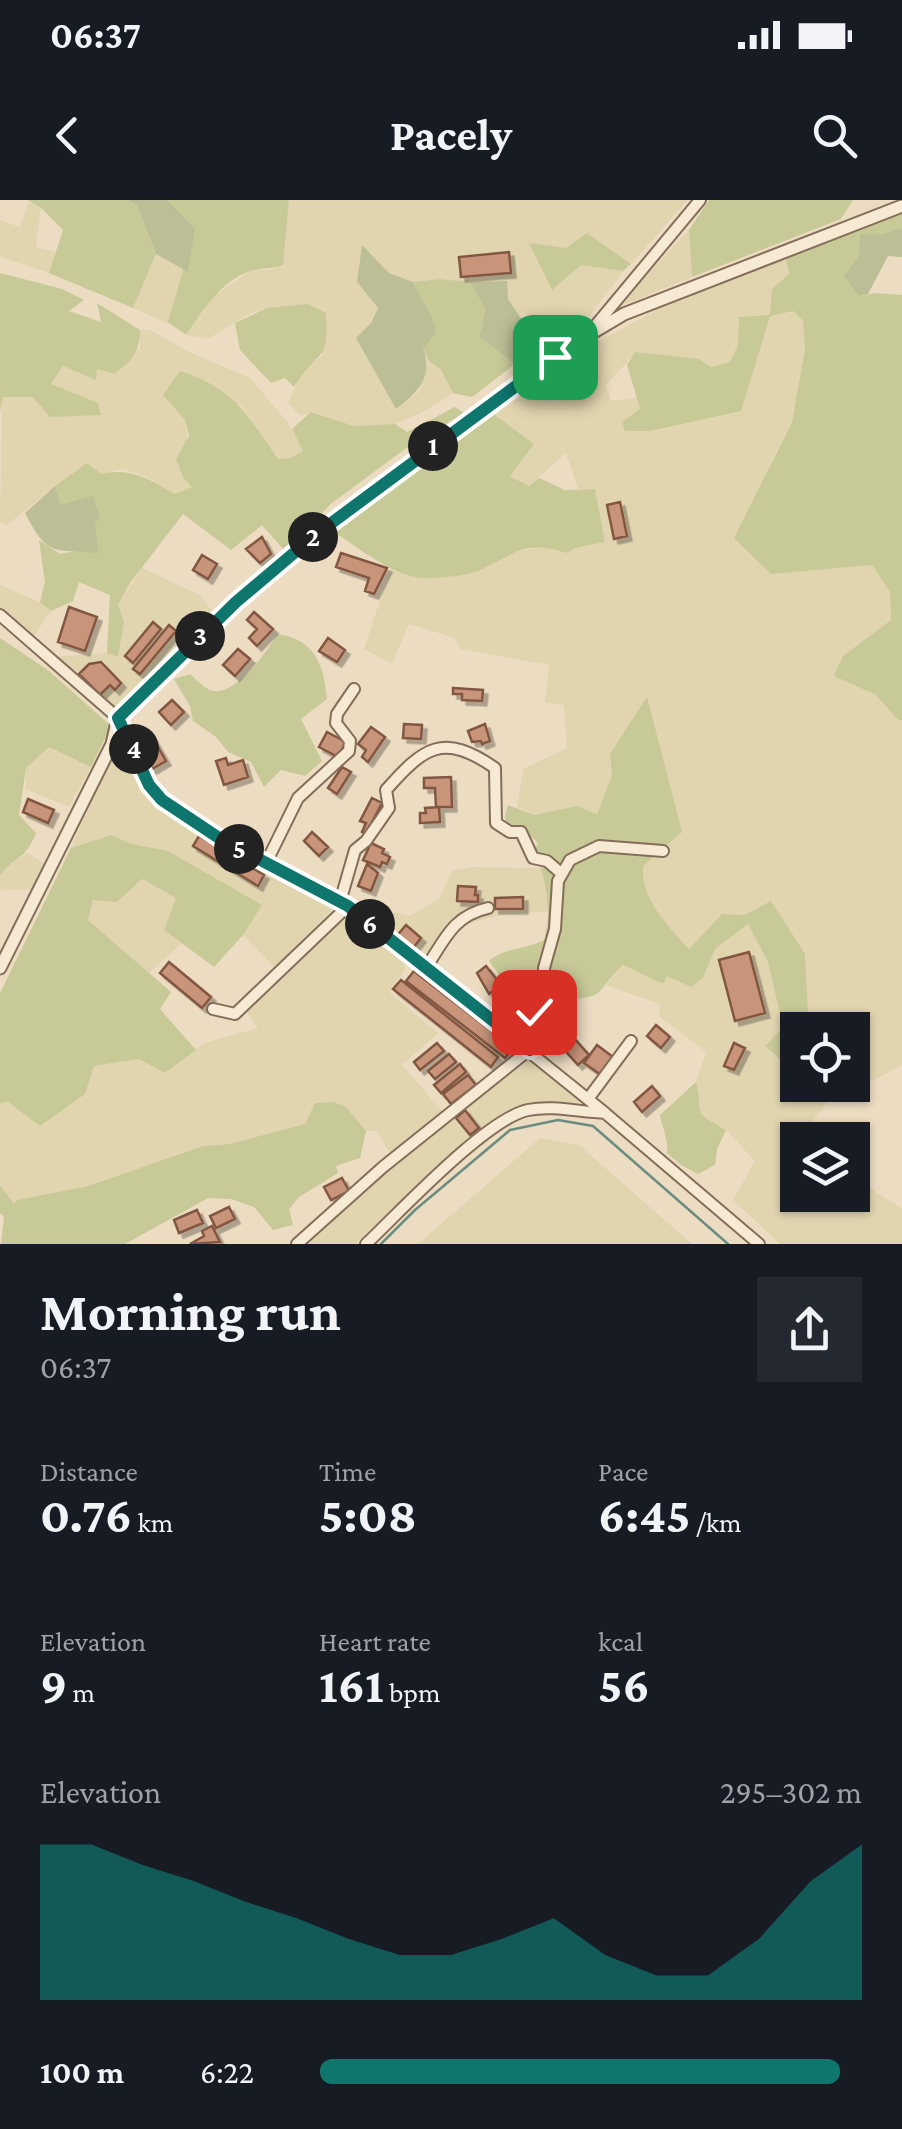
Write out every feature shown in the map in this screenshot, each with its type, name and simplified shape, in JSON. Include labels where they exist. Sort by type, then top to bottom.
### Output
[{"type":"street","points":[[587,336],[700,200]]},
{"type":"street","points":[[0,968],[112,744],[118,718],[236,602],[314,536],[486,406],[624,314],[902,206]]},
{"type":"street","points":[[0,615],[118,718],[149,785],[162,800],[219,838],[344,904],[530,1050],[758,1244]]},
{"type":"street","points":[[266,864],[298,798],[349,752],[350,741],[336,723],[337,714],[354,688]]},
{"type":"street","points":[[213,1009],[234,1014],[344,904],[355,850],[366,842],[388,808],[386,790],[413,760],[441,747],[461,748],[494,768],[496,823],[510,832],[521,832],[533,858],[547,861],[562,874]]},
{"type":"street","points":[[297,1244],[383,1167],[530,1050],[534,1037],[532,1019],[545,986],[544,968],[555,929],[558,882],[570,860],[599,846],[663,851]]},
{"type":"street","points":[[426,968],[467,912],[488,908]]},
{"type":"street","points":[[588,1099],[632,1040]]},
{"type":"street","points":[[366,1244],[489,1129],[524,1111],[555,1107],[605,1113]]},
{"type":"shaded area","points":[[289,200],[688,200],[631,264],[587,234],[581,265],[623,271],[587,319],[555,346],[524,311],[517,315],[508,299],[470,282],[413,282],[389,273],[362,246],[357,282],[378,308],[371,323],[396,409],[419,392],[428,360],[441,370],[453,393],[395,424],[354,426],[312,412],[301,416],[288,403],[302,372],[323,355],[267,308],[247,315],[208,339],[186,335],[214,296],[250,271],[283,265]]},
{"type":"shaded area","points":[[29,201],[41,208],[36,247],[56,252],[49,273],[0,257],[0,220],[20,227]]},
{"type":"shaded area","points":[[689,230],[692,277],[616,308]]},
{"type":"shaded area","points":[[156,254],[188,272],[173,326],[133,308]]},
{"type":"shaded area","points":[[785,255],[789,274],[770,315],[793,311],[803,321],[805,349],[792,422],[770,463],[771,574],[872,565],[890,592],[891,620],[843,656],[902,720],[902,1065],[874,1080],[870,1081],[870,1012],[808,1012],[805,954],[745,915],[722,914],[689,949],[662,919],[641,886],[647,698],[610,754],[612,775],[597,814],[577,806],[534,815],[517,807],[523,769],[567,748],[564,705],[545,702],[549,665],[460,649],[455,638],[409,624],[392,664],[364,649],[391,567],[421,578],[475,572],[513,551],[549,547],[567,553],[605,542],[595,489],[578,489],[566,453],[529,486],[509,475],[534,444],[491,412],[584,350],[656,310]],"holes":[[[738,345],[741,411],[640,409],[637,398],[611,401],[606,385],[635,353],[711,367],[731,362]]]},
{"type":"shaded area","points":[[140,330],[150,330],[250,378],[289,424],[303,450],[290,458],[278,459],[241,405],[164,395],[185,420],[193,487],[175,494],[145,476],[122,469],[55,486],[7,525],[0,522],[2,397],[33,397],[100,415],[97,403],[51,385],[63,366],[95,379],[97,369],[114,374],[140,348]]},
{"type":"shaded area","points":[[142,568],[200,595],[215,615],[118,713],[51,657],[107,653],[118,657],[124,623],[118,605]]},
{"type":"shaded area","points":[[0,585],[40,602],[51,611],[33,637],[0,608]]},
{"type":"shaded area","points":[[118,741],[126,741],[145,789],[169,815],[335,907],[275,968],[243,935],[262,905],[168,851],[111,835],[71,848]]},
{"type":"shaded area","points":[[49,747],[91,767],[69,807],[25,789],[26,768]]},
{"type":"shaded area","points":[[28,853],[46,865],[33,889],[0,890],[0,876],[7,866]]},
{"type":"shaded area","points":[[472,867],[541,868],[550,911],[500,915],[460,926],[433,966],[377,924],[395,912],[410,916],[439,899],[452,871]]},
{"type":"shaded area","points":[[141,879],[176,898],[164,930],[182,943],[149,973],[87,919],[93,900]]},
{"type":"shaded area","points":[[347,913],[409,962],[390,993],[438,1033],[402,1065],[444,1113],[390,1154],[377,1131],[366,1131],[346,1107],[334,1102],[315,1103],[306,1124],[230,1144],[203,1146],[88,1186],[14,1204],[0,1185],[0,1104],[94,1066],[139,1059],[166,1073],[204,1043],[258,1028],[246,1011]]},
{"type":"shaded area","points":[[748,924],[768,962],[780,1014],[780,1030],[766,1046],[780,1054],[780,1102],[828,1102],[812,1122],[780,1122],[780,1212],[870,1212],[870,1188],[902,1209],[902,1244],[780,1244],[733,1200],[755,1161],[726,1130],[708,1123],[697,1106],[696,1082],[706,1052],[659,1016],[660,1004],[606,985],[623,965],[662,984],[667,976],[703,978],[715,949]]},
{"type":"shaded area","points":[[531,1059],[583,1102],[528,1104],[463,1145],[355,1244],[305,1244],[448,1120]]},
{"type":"shaded area","points":[[540,1138],[579,1145],[692,1244],[418,1244]]},
{"type":"green space","points":[[28,200],[128,200],[137,206],[156,254],[133,308],[49,273],[63,230]]},
{"type":"green space","points":[[128,200],[167,200],[195,229],[188,272],[156,254],[137,206]]},
{"type":"green space","points":[[167,200],[289,200],[283,265],[251,271],[231,281],[186,335],[168,322],[195,230]]},
{"type":"green space","points":[[709,200],[853,200],[841,219],[692,277],[689,230]]},
{"type":"green space","points":[[902,212],[902,228],[879,235],[860,296],[902,295],[902,720],[898,720],[876,695],[834,676],[843,656],[891,620],[890,592],[872,565],[771,574],[734,538],[792,422],[805,349],[803,321],[793,311],[770,316],[741,411],[650,431],[625,431],[622,422],[640,409],[627,365],[635,352],[699,359],[711,367],[730,362],[738,345],[739,317],[770,315],[772,289],[789,274],[785,255]]},
{"type":"green space","points":[[902,228],[902,257],[888,256],[868,294],[859,296],[844,276],[859,257],[860,234],[879,235]]},
{"type":"green space","points":[[587,233],[631,264],[623,271],[581,265],[552,290],[529,243],[566,248]]},
{"type":"green space","points":[[362,245],[389,273],[413,282],[436,332],[423,349],[426,368],[422,384],[396,409],[356,338],[371,323],[378,308],[357,282]]},
{"type":"green space","points":[[0,273],[62,289],[84,300],[69,311],[101,322],[97,303],[140,330],[134,355],[114,374],[97,369],[96,380],[63,366],[51,384],[98,403],[101,415],[50,417],[33,397],[3,397],[0,412]]},
{"type":"green space","points":[[507,281],[508,299],[544,353],[515,364],[479,337],[485,309],[470,282]]},
{"type":"green space","points":[[413,282],[470,282],[485,309],[479,337],[515,364],[472,397],[453,393],[441,370],[428,360],[423,349],[435,332]]},
{"type":"green space","points":[[307,304],[326,313],[323,349],[294,387],[285,378],[271,383],[240,350],[235,323],[267,308]]},
{"type":"green space","points":[[180,371],[214,386],[238,404],[278,459],[303,451],[292,429],[311,412],[354,426],[395,424],[407,432],[455,407],[464,413],[405,449],[332,503],[284,550],[262,525],[231,550],[183,514],[130,583],[118,605],[124,622],[118,657],[107,653],[110,595],[79,582],[73,601],[51,611],[40,602],[45,582],[39,540],[60,554],[76,551],[95,522],[93,497],[59,506],[55,486],[87,463],[101,474],[131,473],[175,494],[192,487],[176,459],[189,436],[185,420],[163,395]]},
{"type":"green space","points":[[491,412],[534,444],[510,476],[529,486],[539,478],[565,490],[595,489],[605,542],[567,553],[529,548],[473,573],[423,578],[387,566],[332,531]]},
{"type":"green space","points":[[55,486],[60,505],[93,496],[100,517],[95,523],[98,553],[54,548],[40,538],[25,513]]},
{"type":"green space","points":[[277,634],[300,641],[320,665],[327,699],[301,719],[322,761],[305,776],[281,770],[264,787],[251,762],[228,752],[216,737],[193,721],[190,706],[174,679],[190,674],[210,690],[229,688],[249,672]]},
{"type":"green space","points":[[0,638],[49,671],[111,726],[91,767],[49,747],[26,768],[19,815],[36,833],[23,854],[0,876]]},
{"type":"green space","points":[[647,697],[682,832],[643,866],[651,901],[689,949],[722,914],[745,915],[771,901],[805,954],[808,1012],[780,1014],[768,962],[748,924],[715,949],[703,978],[691,987],[667,976],[663,984],[623,965],[599,992],[562,999],[555,1011],[537,1015],[531,1004],[521,1006],[489,961],[544,940],[547,894],[535,849],[538,843],[521,827],[507,823],[508,805],[534,815],[577,806],[597,814],[612,775],[610,754]]},
{"type":"green space","points":[[111,835],[168,851],[262,905],[243,935],[214,967],[164,930],[176,898],[142,879],[117,902],[93,900],[88,920],[171,992],[160,1009],[196,1050],[165,1073],[139,1059],[94,1066],[85,1094],[40,1126],[7,1101],[0,1104],[0,993],[71,848]]},
{"type":"green space","points":[[780,1030],[780,1059],[765,1046]]},
{"type":"green space","points":[[696,1082],[701,1112],[726,1130],[715,1165],[698,1174],[667,1153],[660,1115]]},
{"type":"green space","points":[[334,1102],[346,1107],[366,1131],[360,1158],[336,1166],[338,1173],[299,1197],[289,1209],[293,1225],[273,1230],[254,1207],[231,1199],[208,1198],[125,1244],[1,1244],[4,1217],[0,1213],[0,1185],[14,1204],[17,1200],[88,1186],[203,1146],[230,1144],[305,1124],[315,1103]]},
{"type":"building","points":[[509,252],[511,273],[461,277],[459,257]]},
{"type":"building","points":[[620,502],[627,536],[614,539],[607,505]]},
{"type":"building","points":[[262,537],[271,554],[260,563],[246,549]]},
{"type":"building","points":[[341,553],[387,568],[374,594],[365,591],[369,578],[336,567]]},
{"type":"building","points":[[202,555],[217,564],[208,579],[193,570]]},
{"type":"building","points":[[69,607],[97,617],[85,651],[58,642]]},
{"type":"building","points":[[254,612],[273,629],[257,646],[249,638],[257,629],[247,620]]},
{"type":"building","points":[[153,622],[161,629],[133,663],[125,656]]},
{"type":"building","points":[[169,625],[176,631],[140,674],[133,669]]},
{"type":"building","points":[[328,638],[345,650],[337,662],[319,651]]},
{"type":"building","points":[[238,649],[250,659],[235,676],[223,665]]},
{"type":"building","points":[[101,662],[121,683],[115,690],[110,685],[100,695],[79,674],[89,664]]},
{"type":"building","points":[[453,688],[483,690],[482,701],[462,700],[462,694],[453,694]]},
{"type":"building","points":[[172,700],[184,712],[171,725],[159,712]]},
{"type":"building","points":[[404,724],[422,725],[421,739],[403,738]]},
{"type":"building","points":[[485,724],[490,741],[472,742],[468,731]]},
{"type":"building","points":[[371,727],[385,737],[368,762],[362,757],[366,750],[358,744]]},
{"type":"building","points":[[149,731],[166,761],[152,769],[135,738]]},
{"type":"building","points":[[327,732],[346,742],[338,757],[319,747]]},
{"type":"building","points":[[226,758],[228,765],[243,760],[248,777],[224,785],[216,761]]},
{"type":"building","points":[[342,767],[351,772],[337,794],[328,788]]},
{"type":"building","points":[[451,777],[452,807],[436,807],[435,788],[424,788],[424,778]]},
{"type":"building","points":[[372,798],[382,803],[366,834],[362,832],[366,823],[360,821]]},
{"type":"building","points":[[28,799],[54,810],[48,823],[23,812]]},
{"type":"building","points":[[439,807],[440,822],[420,823],[420,813],[426,813],[425,808]]},
{"type":"building","points":[[312,832],[328,847],[319,856],[304,841]]},
{"type":"building","points":[[199,836],[264,875],[258,886],[193,846]]},
{"type":"building","points":[[371,843],[384,849],[382,853],[390,857],[387,864],[382,862],[380,867],[363,860]]},
{"type":"building","points":[[367,864],[378,873],[371,891],[358,886]]},
{"type":"building","points":[[458,886],[476,887],[478,902],[457,901]]},
{"type":"building","points":[[523,897],[523,909],[495,909],[495,898]]},
{"type":"building","points":[[406,925],[421,938],[414,947],[406,947],[395,938]]},
{"type":"building","points":[[749,952],[765,1013],[735,1021],[719,960]]},
{"type":"building","points":[[169,962],[211,997],[202,1008],[160,973]]},
{"type":"building","points":[[486,966],[501,985],[489,994],[477,973]]},
{"type":"building","points":[[414,971],[513,1048],[505,1058],[406,981]]},
{"type":"building","points":[[401,980],[498,1057],[491,1067],[393,989]]},
{"type":"building","points":[[656,1025],[670,1037],[661,1048],[647,1036]]},
{"type":"building","points":[[571,1035],[589,1055],[578,1065],[560,1045]]},
{"type":"building","points":[[437,1043],[444,1051],[420,1070],[414,1062]]},
{"type":"building","points":[[734,1043],[745,1048],[734,1070],[724,1066]]},
{"type":"building","points":[[597,1045],[613,1057],[601,1075],[584,1063]]},
{"type":"building","points":[[449,1054],[456,1062],[435,1079],[428,1071]]},
{"type":"building","points":[[460,1064],[466,1072],[441,1093],[434,1085]]},
{"type":"building","points":[[468,1075],[476,1085],[451,1104],[443,1094]]},
{"type":"building","points":[[652,1086],[660,1096],[642,1112],[634,1102]]},
{"type":"building","points":[[465,1110],[479,1128],[470,1135],[456,1118]]},
{"type":"building","points":[[342,1178],[349,1191],[331,1200],[324,1187]]},
{"type":"building","points":[[229,1207],[235,1219],[216,1228],[210,1216]]},
{"type":"building","points":[[197,1210],[203,1223],[179,1233],[174,1220]]},
{"type":"building","points":[[212,1226],[220,1242],[190,1244],[204,1236],[202,1231]]},
{"type":"waterway","points":[[381,1244],[510,1130],[558,1120],[593,1126],[728,1244]]},
{"type":"route","points":[[534,1012],[530,1050],[348,906],[184,816],[149,785],[118,718],[236,602],[314,536],[555,357]]}]
